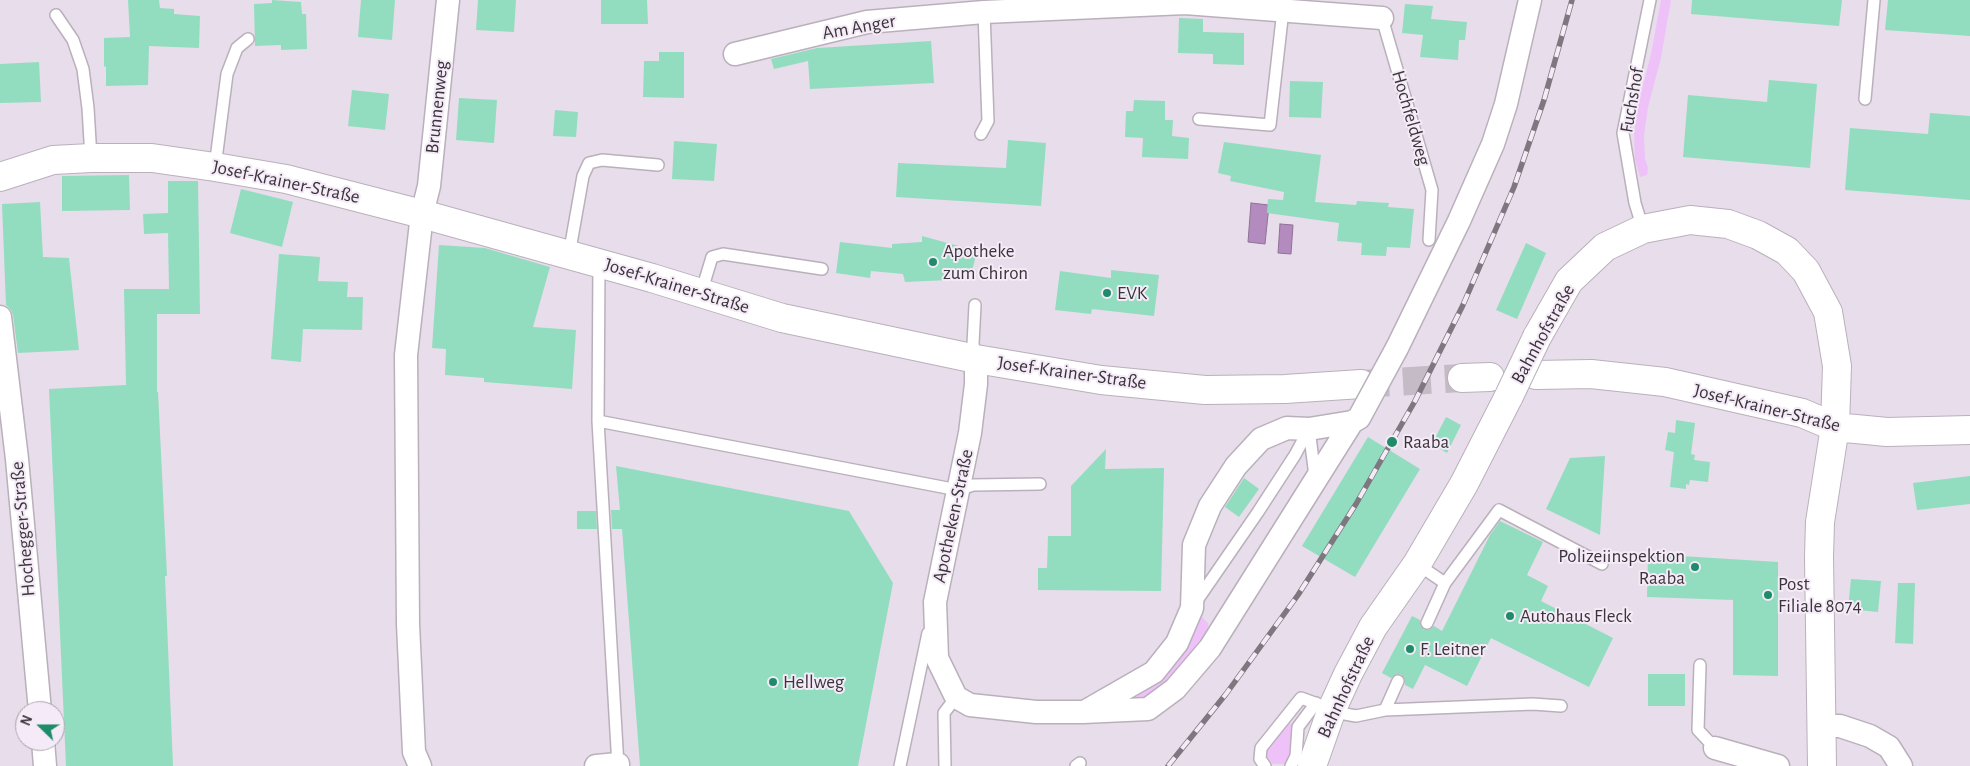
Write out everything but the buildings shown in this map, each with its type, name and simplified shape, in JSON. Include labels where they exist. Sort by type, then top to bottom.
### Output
[{"type":"main road","name":"Josef-Krainer-Straße","points":[[0,176],[53,160],[91,158],[152,158],[216,167],[286,179],[422,214],[599,263],[782,318],[976,359],[1101,380],[1205,390],[1285,390],[1364,395]]},
{"type":"main road","name":"Bahnhofstraße","points":[[1312,766],[1324,706],[1348,674],[1374,627],[1417,564],[1464,484],[1537,337],[1570,281],[1605,248],[1643,229],[1690,220],[1728,224],[1758,235],[1787,251],[1806,271],[1828,312],[1837,366],[1835,427],[1826,473],[1820,531],[1818,593],[1822,766]]},
{"type":"main road","name":"Josef-Krainer-Straße","points":[[1536,375],[1591,374],[1665,382],[1802,414],[1835,427],[1887,432],[1970,430]]},
{"type":"main road","points":[[1462,378],[1490,377]]},
{"type":"street","name":"Brunnenweg","points":[[420,766],[414,752],[408,624],[406,354],[422,214],[429,186],[448,0]]},
{"type":"street","points":[[1084,712],[1154,672],[1177,643],[1192,608],[1194,545],[1210,506],[1236,466],[1261,439],[1286,428],[1309,429],[1352,422],[1359,418],[1364,395],[1397,348],[1455,230],[1493,144],[1506,104],[1530,0]]},
{"type":"street","name":"Am Anger","points":[[735,54],[868,22],[984,12],[1184,3],[1283,10],[1376,9]]},
{"type":"street","name":"Hochegger-Straße","points":[[0,317],[17,459],[39,701]]},
{"type":"street","name":"Apotheken-Straße","points":[[935,602],[970,433],[976,384],[976,359]]},
{"type":"street","points":[[935,602],[937,658],[956,697],[970,705],[1036,712],[1148,709],[1175,689],[1210,648],[1352,422]]},
{"type":"street","points":[[1192,608],[1200,610],[1226,624]]},
{"type":"street","points":[[1821,726],[1840,726],[1870,736],[1889,747],[1901,766]]},
{"type":"street","points":[[1714,748],[1778,766]]},
{"type":"street","points":[[44,751],[45,766]]},
{"type":"lane","name":"Fuchshof","points":[[1643,229],[1635,203],[1623,133],[1650,0]]},
{"type":"lane","points":[[1865,99],[1874,0]]},
{"type":"lane","name":"Hochfeldweg","points":[[1376,9],[1432,190],[1429,240]]},
{"type":"lane","points":[[1199,119],[1270,125],[1283,10]]},
{"type":"lane","points":[[981,134],[988,121],[984,12]]},
{"type":"lane","points":[[56,15],[73,40],[83,69],[91,158]]},
{"type":"lane","points":[[216,167],[227,74],[237,48],[248,39]]},
{"type":"lane","points":[[569,255],[583,176],[589,163],[602,160],[658,165]]},
{"type":"lane","points":[[701,293],[712,257],[723,254],[822,269]]},
{"type":"lane","points":[[599,263],[598,421],[610,765]]},
{"type":"lane","points":[[975,305],[974,344],[976,359]]},
{"type":"lane","points":[[598,421],[958,490],[973,486],[1040,484]]},
{"type":"lane","points":[[1309,429],[1316,480]]},
{"type":"lane","points":[[1192,608],[1267,498],[1295,455],[1309,429]]},
{"type":"lane","points":[[1427,623],[1445,583],[1499,510],[1602,564]]},
{"type":"lane","points":[[1417,564],[1445,583]]},
{"type":"lane","name":"Apotheken-Straße","points":[[900,766],[935,602]]},
{"type":"lane","points":[[1700,666],[1698,730],[1714,748]]},
{"type":"lane","points":[[1386,710],[1398,681]]},
{"type":"lane","points":[[945,766],[944,713],[956,697]]},
{"type":"lane","points":[[1265,766],[1260,759],[1261,748],[1301,698],[1356,716],[1386,710],[1533,704],[1561,706]]},
{"type":"lane","points":[[1291,766],[1296,756],[1298,727],[1324,706]]},
{"type":"shaded area","points":[[1661,0],[1671,0],[1661,58],[1648,107],[1644,135],[1645,159],[1648,168],[1647,175],[1640,177],[1635,159],[1634,134],[1638,105],[1651,54]]},
{"type":"shaded area","points":[[1251,203],[1269,205],[1265,244],[1248,242]]},
{"type":"shaded area","points":[[1280,224],[1293,225],[1291,254],[1278,253]]},
{"type":"shaded area","points":[[1196,615],[1208,623],[1209,629],[1166,684],[1148,696],[1132,703],[1126,695]]},
{"type":"shaded area","points":[[1288,723],[1292,724],[1293,728],[1293,749],[1289,760],[1284,764],[1273,764],[1267,757],[1266,751]]},
{"type":"tunnel","points":[[1361,384],[1462,378]]},
{"type":"railway","points":[[1168,766],[1226,694],[1298,595],[1356,504],[1415,401],[1463,305],[1514,187],[1544,100],[1572,0]]},
{"type":"place","name":"Apotheke zum Chiron","points":[[933,262]]},
{"type":"place","name":"EVK","points":[[1107,293]]},
{"type":"place","name":"Raaba","points":[[1392,442]]},
{"type":"place","name":"Polizeiinspektion Raaba","points":[[1695,567]]},
{"type":"place","name":"Post Filiale 8074","points":[[1768,595]]},
{"type":"place","name":"Autohaus Fleck","points":[[1510,616]]},
{"type":"place","name":"F. Leitner","points":[[1410,649]]},
{"type":"place","name":"Hellweg","points":[[773,682]]}]
